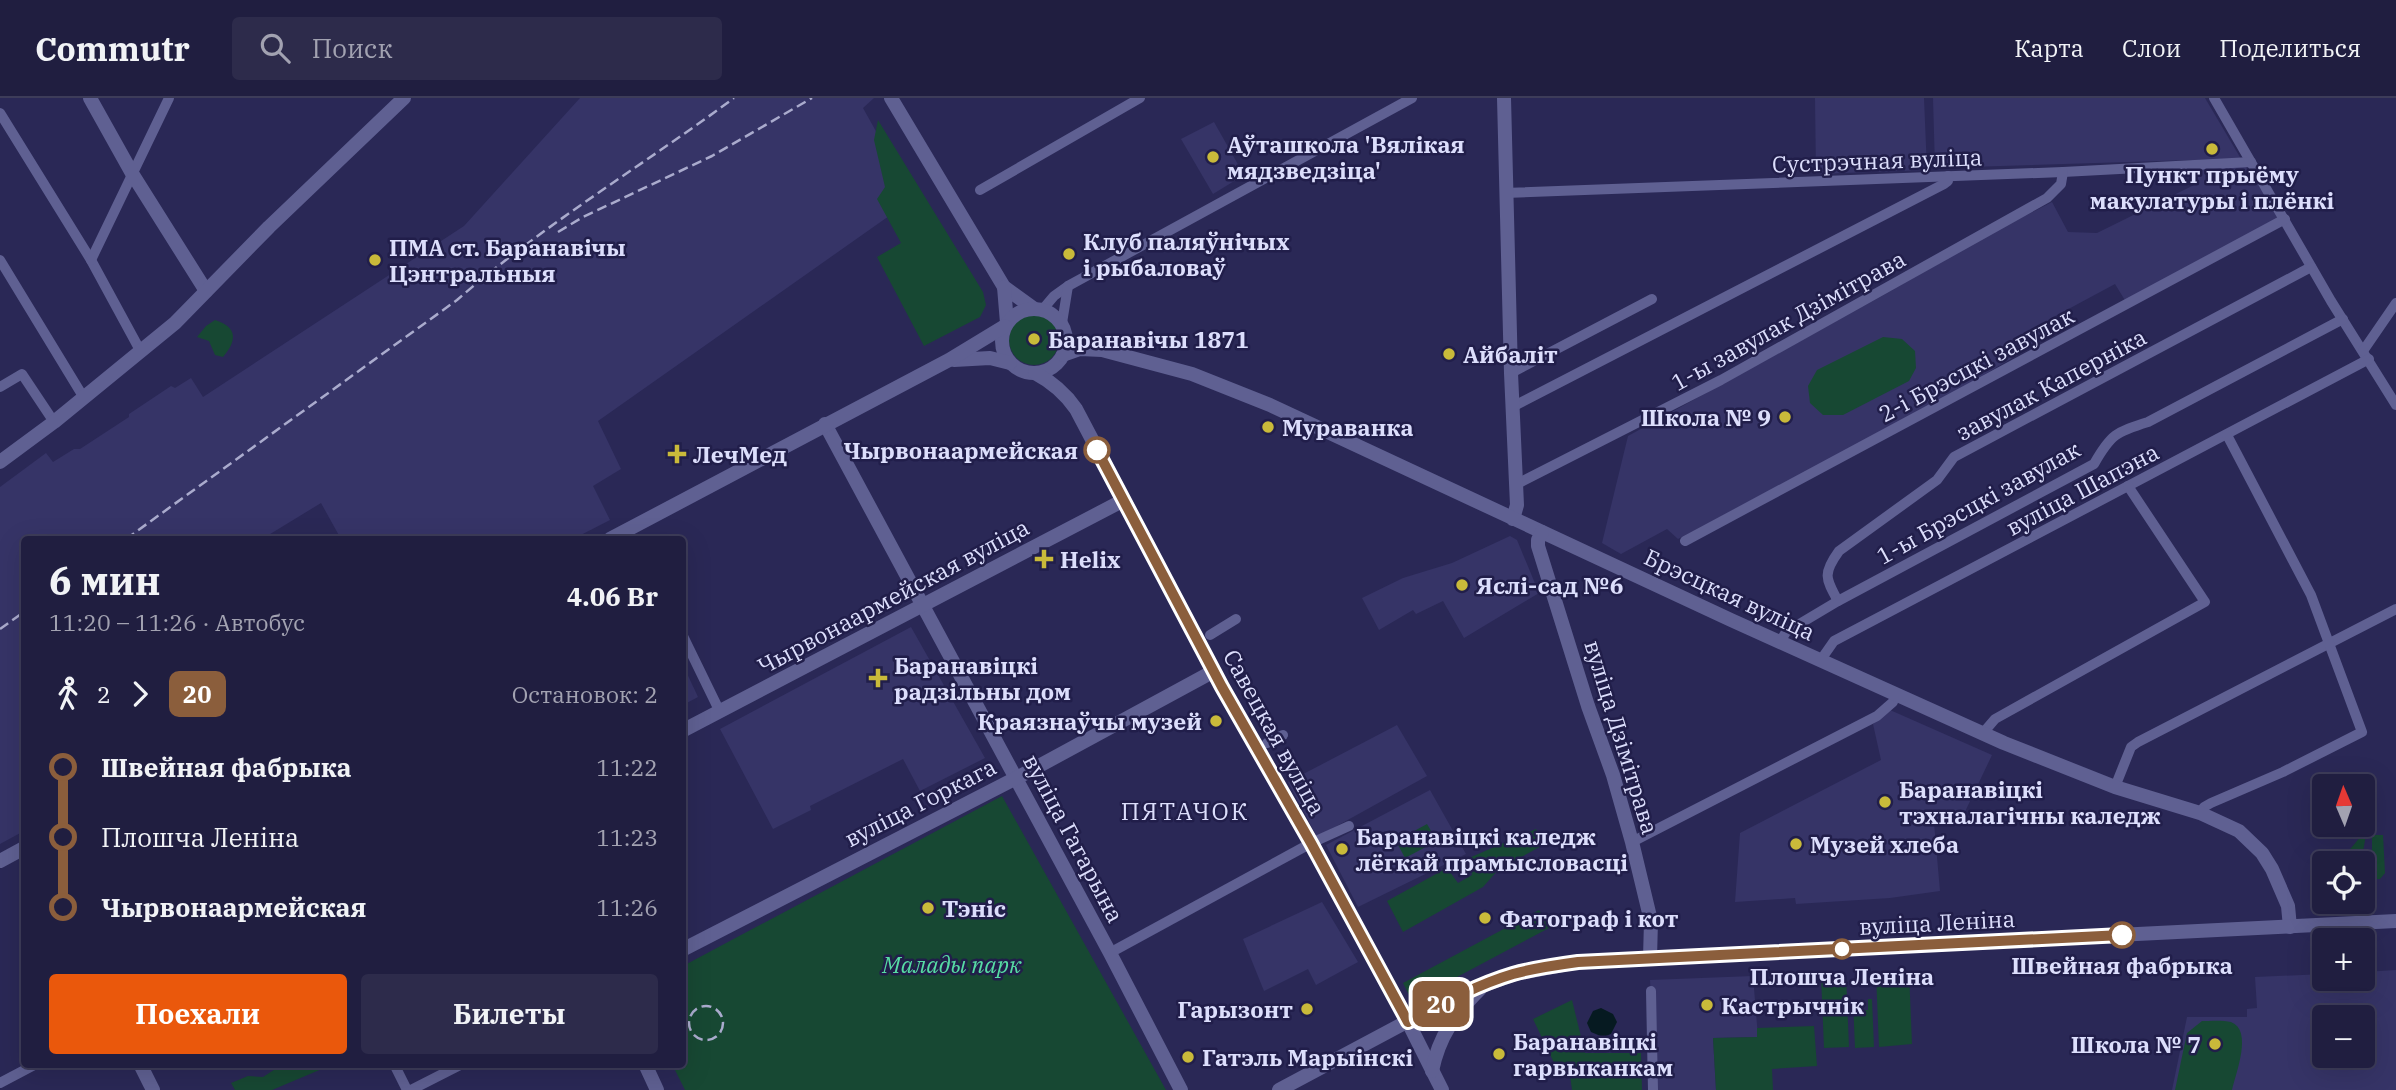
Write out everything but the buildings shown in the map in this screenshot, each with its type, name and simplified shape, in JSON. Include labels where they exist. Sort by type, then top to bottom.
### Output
[{"type":"main road","points":[[90,98],[133,176],[206,291]]},
{"type":"main road","points":[[0,462],[176,323],[268,228],[404,98]]},
{"type":"main road","points":[[891,98],[1004,287],[1038,309],[1054,314],[1063,327],[1066,348],[1061,359],[1048,370],[1035,373],[990,358],[949,360]]},
{"type":"main road","points":[[1504,98],[1517,505],[1513,520]]},
{"type":"main road","points":[[1004,287],[1006,324],[1002,345],[1010,363]]},
{"type":"main road","points":[[634,533],[825,424],[949,360],[1006,324],[1018,312],[1038,309]]},
{"type":"main road","name":"Брэсцкая вуліца","points":[[1063,327],[1102,350]]},
{"type":"main road","name":"Брэсцкая вуліца","points":[[1061,359],[1086,348],[1102,350],[1192,374],[1270,405],[1895,695],[2115,787],[2200,813],[2239,831],[2262,853],[2280,886],[2288,906],[2290,927]]},
{"type":"main road","name":"Савецкая вуліца","points":[[1061,359],[1068,396],[1214,671]]},
{"type":"main road","name":"Савецкая вуліца","points":[[1035,373],[1068,396]]},
{"type":"main road","name":"вуліца Гагарына","points":[[825,424],[1181,1090]]},
{"type":"main road","name":"Чырвонаармейская вуліца","points":[[686,729],[1124,500]]},
{"type":"main road","name":"вуліца Дзімітрава","points":[[1542,533],[1538,546],[1588,706],[1613,775],[1632,842],[1651,921],[1650,958]]},
{"type":"main road","name":"вуліца Горкага","points":[[686,948],[1016,778],[1214,671]]},
{"type":"main road","points":[[0,861],[21,850]]},
{"type":"main road","name":"вуліца Леніна","points":[[1279,1090],[1455,996],[1515,974],[1578,962],[2396,921]]},
{"type":"main road","points":[[1432,1071],[1436,1050],[1447,1027],[1487,984]]},
{"type":"main road","name":"Савецкая вуліца","points":[[1408,1022],[1442,1090]]},
{"type":"main road","points":[[142,1068],[153,1090]]},
{"type":"main road","points":[[647,1068],[657,1090]]},
{"type":"street","points":[[91,260],[169,98]]},
{"type":"street","points":[[980,190],[1140,98]]},
{"type":"street","points":[[1038,309],[1068,286],[1412,98]]},
{"type":"street","points":[[2214,98],[2311,267],[2396,405]]},
{"type":"street","points":[[2,121],[91,260],[141,352]]},
{"type":"street","name":"Сустрэчная вуліца","points":[[1505,193],[2063,172],[2251,162]]},
{"type":"street","name":"1-ы завулак Дзімітрава","points":[[1516,485],[1721,380],[2048,198],[2061,184],[2063,172]]},
{"type":"street","points":[[1512,407],[1944,184],[1948,181],[1948,176]]},
{"type":"street","name":"2-і Брэсцкі завулак","points":[[1685,541],[2285,219]]},
{"type":"street","points":[[0,260],[84,398]]},
{"type":"street","name":"завулак Каперніка","points":[[1838,601],[1827,580],[1828,566],[1839,551],[1937,480],[1954,457],[2311,267]]},
{"type":"street","points":[[1063,327],[1068,286]]},
{"type":"street","points":[[1511,373],[1652,299]]},
{"type":"street","points":[[2366,355],[2395,306]]},
{"type":"street","name":"1-ы Брэсцкі завулак","points":[[1780,642],[1786,632],[1838,601],[2094,464],[2106,443],[2120,431],[2148,422],[2343,319]]},
{"type":"street","name":"вуліца Шапэна","points":[[1820,661],[1834,641],[2227,435],[2366,355]]},
{"type":"street","points":[[0,387],[22,374],[54,422]]},
{"type":"street","points":[[2200,813],[2211,803],[2283,772],[2362,732],[2331,643],[2311,596],[2227,435]]},
{"type":"street","points":[[1983,733],[1995,719],[2205,602],[2128,486]]},
{"type":"street","points":[[2115,787],[2131,747],[2396,609]]},
{"type":"street","points":[[1210,635],[1236,620]]},
{"type":"street","points":[[686,642],[720,712]]},
{"type":"street","name":"Савецкая вуліца","points":[[1214,671],[1408,1022]]},
{"type":"street","points":[[1632,842],[1877,716],[1893,702],[1895,695]]},
{"type":"street","points":[[1268,743],[1283,735]]},
{"type":"street","points":[[1318,840],[1349,826]]},
{"type":"street","points":[[1117,949],[1304,846]]},
{"type":"street","points":[[1651,991],[1653,1090]]},
{"type":"street","points":[[0,1083],[28,1068]]},
{"type":"street","points":[[396,1068],[409,1090],[453,1068]]},
{"type":"shaded area","points":[[580,98],[874,98],[863,108],[916,203],[889,216],[598,421],[621,469],[593,486],[610,520],[579,536],[339,536],[321,503],[267,536],[21,536],[21,833],[0,844],[0,487],[46,453],[53,462],[74,449],[80,449],[171,386],[175,388],[191,378],[203,397],[464,226]]},
{"type":"shaded area","points":[[1815,98],[1924,98],[1927,170],[1816,174]]},
{"type":"shaded area","points":[[1933,98],[2205,98],[2247,169],[2281,217],[2126,302],[2115,284],[2048,320],[2049,336],[1945,398],[1678,539],[1667,529],[1621,554],[1602,543],[1628,436],[2052,202],[2068,232],[2097,233],[2194,185],[2192,160],[1935,168]]},
{"type":"shaded area","name":"Аўташкола 'Вялікая мядзведзіца'","points":[[1214,122],[1244,175],[1213,194],[1181,139]]},
{"type":"shaded area","name":"Яслі-сад №6","points":[[1510,536],[1517,540],[1539,593],[1464,638],[1443,601],[1416,614],[1413,610],[1379,630],[1362,598],[1403,578],[1452,563]]},
{"type":"shaded area","name":"Баранавіцкі радзільны дом","points":[[911,627],[985,758],[920,791],[903,759],[810,806],[811,810],[773,829],[720,729]]},
{"type":"shaded area","points":[[686,671],[698,697],[686,703]]},
{"type":"shaded area","name":"Баранавіцкі тэхналагічны каледж","points":[[1890,710],[1992,755],[1962,818],[1934,823],[1940,891],[1890,898],[1796,904],[1795,898],[1735,902],[1740,833],[1881,760],[1873,724]]},
{"type":"shaded area","points":[[1397,725],[1427,776],[1317,837],[1288,782]]},
{"type":"shaded area","points":[[1430,790],[1466,854],[1358,907],[1326,845]]},
{"type":"shaded area","points":[[1322,902],[1358,962],[1316,985],[1308,969],[1264,991],[1243,939]]},
{"type":"shaded area","name":"Швейная фабрыка","points":[[2396,970],[2396,1090],[2172,1090],[2187,1017],[2247,1017],[2247,1009],[2257,1008],[2255,977],[2312,975],[2312,991],[2375,991],[2375,971]]},
{"type":"shaded area","points":[[1753,976],[1758,1037],[1713,1038],[1716,1090],[1656,1090],[1650,980]]},
{"type":"green space","points":[[878,120],[983,292],[986,305],[980,317],[924,346],[877,257],[901,243],[877,199],[885,187],[874,140]]},
{"type":"green space","points":[[1024,316],[1044,316],[1058,330],[1058,350],[1044,364],[1024,364],[1010,350],[1010,330]]},
{"type":"green space","points":[[215,320],[228,326],[233,335],[231,345],[223,357],[215,355],[209,341],[197,337]]},
{"type":"green space","points":[[1883,337],[1902,339],[1915,351],[1916,368],[1909,381],[1843,415],[1823,415],[1810,403],[1808,386],[1817,370]]},
{"type":"green space","name":"Малады парк","points":[[1002,796],[1166,1090],[685,1090],[674,1068],[686,1068],[686,964]]},
{"type":"green space","points":[[1427,824],[1437,841],[1405,858],[1396,841]]},
{"type":"green space","points":[[1536,829],[1547,843],[1499,869],[1483,887],[1403,932],[1387,901],[1447,868],[1458,883],[1472,875],[1469,858]]},
{"type":"green space","points":[[2383,835],[2385,873],[2380,879],[2375,879],[2375,851],[2372,851],[2372,837]]},
{"type":"green space","points":[[2360,837],[2366,837],[2363,851],[2349,851]]},
{"type":"green space","points":[[1539,910],[1551,927],[1412,1001],[1403,983]]},
{"type":"green space","points":[[1909,972],[1912,1044],[1879,1047],[1876,974]]},
{"type":"green space","points":[[1846,975],[1849,1047],[1824,1048],[1821,976]]},
{"type":"green space","points":[[1868,999],[1872,999],[1874,1047],[1855,1048],[1853,1000],[1856,1000],[1857,1010],[1868,1010]]},
{"type":"green space","points":[[1572,1000],[1585,1053],[1641,1053],[1642,1090],[1572,1090],[1569,1068],[1557,1069],[1533,1019]]},
{"type":"green space","points":[[2202,1021],[2231,1022],[2238,1027],[2242,1043],[2232,1090],[2175,1090],[2187,1033]]},
{"type":"green space","points":[[1814,1026],[1817,1066],[1772,1069],[1773,1090],[1716,1090],[1713,1038],[1757,1037],[1757,1028]]},
{"type":"green space","points":[[277,1068],[324,1068],[272,1090],[235,1090],[231,1083],[248,1076],[263,1077]]},
{"type":"water","points":[[1601,1008],[1613,1014],[1617,1022],[1611,1034],[1603,1037],[1591,1032],[1587,1023],[1593,1011]]},
{"type":"railway","points":[[130,536],[457,300],[558,221],[734,98]]},
{"type":"railway","points":[[558,232],[583,217],[712,156],[812,98]]},
{"type":"railway","points":[[0,629],[21,614]]},
{"type":"railway","points":[[706,1006],[718,1011],[723,1023],[718,1035],[706,1040],[694,1035],[689,1023],[694,1011],[706,1006]]},
{"type":"bus line","name":"20","points":[[1097,450],[1222,687],[1408,1022],[1455,996],[1501,978],[1578,962],[2122,935]]},
{"type":"place","name":"Пункт прыёму макулатуры і плёнкі","points":[[2212,149]]},
{"type":"place","name":"Аўташкола 'Вялікая мядзведзіца'","points":[[1213,157]]},
{"type":"place","name":"Клуб паляўнічых і рыбаловаў","points":[[1069,254]]},
{"type":"place","name":"ПМА ст. Баранавічы Цэнтральныя","points":[[375,260]]},
{"type":"place","name":"Баранавічы 1871","points":[[1034,339]]},
{"type":"place","name":"Айбаліт","points":[[1449,354]]},
{"type":"place","name":"Школа № 9","points":[[1785,417]]},
{"type":"place","name":"Мураванка","points":[[1268,427]]},
{"type":"place","name":"Чырвонаармейская","points":[[1097,450]]},
{"type":"place","name":"ЛечМед","points":[[677,454]]},
{"type":"place","name":"Helix","points":[[1044,559]]},
{"type":"place","name":"Яслі-сад №6","points":[[1462,585]]},
{"type":"place","name":"Баранавіцкі радзільны дом","points":[[878,678]]},
{"type":"place","name":"Краязнаўчы музей","points":[[1216,721]]},
{"type":"place","name":"Баранавіцкі тэхналагічны каледж","points":[[1885,802]]},
{"type":"place","name":"Музей хлеба","points":[[1796,844]]},
{"type":"place","name":"Баранавіцкі каледж лёгкай прамысловасці","points":[[1342,849]]},
{"type":"place","name":"Тэніс","points":[[928,908]]},
{"type":"place","name":"Фатограф і кот","points":[[1485,918]]},
{"type":"place","name":"Швейная фабрыка","points":[[2122,935]]},
{"type":"place","name":"Плошча Леніна","points":[[1842,949]]},
{"type":"place","name":"Кастрычнік","points":[[1707,1005]]},
{"type":"place","name":"Гарызонт","points":[[1307,1009]]},
{"type":"place","name":"Школа № 7","points":[[2215,1044]]},
{"type":"place","name":"Баранавіцкі гарвыканкам","points":[[1499,1054]]},
{"type":"place","name":"Гатэль Марыінскі","points":[[1188,1057]]},
{"type":"district","name":"ПЯТАЧОК","points":[[1185,811]]}]
